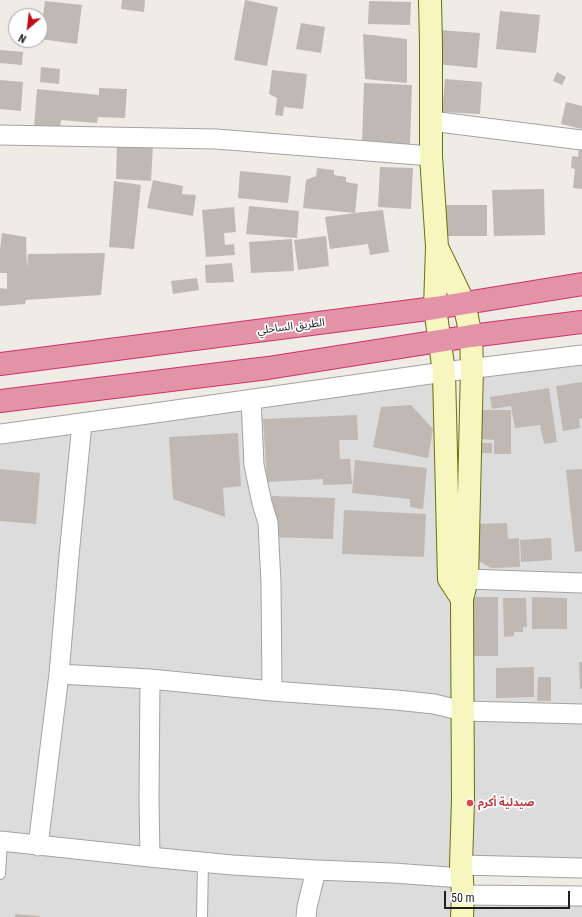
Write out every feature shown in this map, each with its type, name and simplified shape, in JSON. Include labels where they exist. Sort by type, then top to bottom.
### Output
[{"type":"highway","name":"الطريق الساحلي","points":[[0,364],[434,308],[582,284]]},
{"type":"highway","points":[[0,401],[268,368],[470,336],[582,322]]},
{"type":"street","points":[[430,0],[432,45],[431,156],[437,247],[434,308],[444,372],[459,586],[463,711],[462,917]]},
{"type":"street","points":[[431,121],[582,140]]},
{"type":"street","points":[[0,135],[216,139],[431,156]]},
{"type":"street","points":[[437,247],[464,302],[470,336],[472,368],[459,586]]},
{"type":"street","points":[[0,434],[472,368],[582,355]]},
{"type":"street","points":[[251,399],[254,466],[268,523],[271,583],[272,691]]},
{"type":"street","points":[[38,846],[59,674],[82,423]]},
{"type":"street","points":[[459,586],[582,583]]},
{"type":"street","points":[[59,674],[150,679],[272,691],[419,702],[463,711],[582,714]]},
{"type":"street","points":[[150,679],[150,857]]},
{"type":"street","points":[[1,841],[203,862],[316,870],[393,873],[462,879],[582,896]]},
{"type":"street","points":[[462,879],[582,868]]},
{"type":"street","points":[[306,917],[316,870]]},
{"type":"lane","points":[[0,874],[1,841]]},
{"type":"lane","points":[[202,917],[203,862]]},
{"type":"shaded area","points":[[582,351],[582,868],[461,865],[461,917],[0,917],[0,436],[444,372],[460,860],[472,369]]},
{"type":"shaded area","points":[[463,895],[582,897],[582,917],[463,917]]},
{"type":"building","points":[[122,0],[145,0],[144,12],[121,9]]},
{"type":"building","points":[[245,0],[278,7],[267,66],[234,60]]},
{"type":"building","points":[[45,1],[82,5],[77,44],[48,40],[48,8],[44,8]]},
{"type":"building","points":[[369,1],[411,2],[410,25],[368,24]]},
{"type":"building","points":[[500,11],[540,15],[536,53],[496,49]]},
{"type":"building","points":[[301,23],[325,27],[321,53],[296,49]]},
{"type":"building","points":[[439,30],[480,33],[477,68],[436,64]]},
{"type":"building","points":[[363,34],[407,39],[407,83],[365,79]]},
{"type":"building","points":[[0,50],[23,52],[22,65],[0,63]]},
{"type":"building","points":[[41,67],[60,69],[59,84],[40,82]]},
{"type":"building","points":[[272,70],[307,74],[303,109],[284,107],[283,116],[275,115],[277,98],[269,94]]},
{"type":"building","points":[[557,72],[566,77],[562,85],[553,81]]},
{"type":"building","points":[[445,79],[482,82],[480,114],[442,112]]},
{"type":"building","points":[[0,80],[23,82],[21,111],[0,109]]},
{"type":"building","points":[[364,83],[412,85],[410,144],[362,143]]},
{"type":"building","points":[[99,88],[127,89],[125,118],[98,117],[97,123],[61,120],[60,129],[34,127],[37,89],[99,95]]},
{"type":"building","points":[[566,102],[582,106],[582,129],[561,124]]},
{"type":"building","points":[[117,143],[153,144],[151,181],[116,179]]},
{"type":"building","points":[[579,147],[582,148],[582,189],[573,188],[575,169],[571,168],[572,156],[578,157]]},
{"type":"building","points":[[380,167],[413,168],[411,209],[378,207]]},
{"type":"building","points":[[317,168],[334,170],[334,175],[346,177],[346,182],[358,184],[355,213],[303,208],[306,180],[316,176]]},
{"type":"building","points":[[240,171],[291,176],[288,203],[238,198]]},
{"type":"building","points":[[153,180],[183,186],[182,194],[196,195],[193,216],[147,208]]},
{"type":"building","points":[[114,181],[141,185],[134,249],[109,247]]},
{"type":"building","points":[[544,189],[545,235],[494,236],[492,190]]},
{"type":"building","points":[[442,205],[487,205],[487,236],[442,236]]},
{"type":"building","points":[[249,206],[299,211],[297,238],[246,234]]},
{"type":"building","points":[[234,207],[236,232],[224,233],[225,245],[234,244],[235,255],[206,257],[202,210]]},
{"type":"building","points":[[383,210],[389,252],[370,255],[368,244],[330,249],[325,217]]},
{"type":"building","points":[[2,233],[26,237],[27,268],[28,254],[105,253],[101,295],[26,300],[25,304],[0,306],[0,288],[7,289],[7,273],[0,273]]},
{"type":"building","points":[[326,236],[329,266],[298,270],[294,240]]},
{"type":"building","points":[[292,239],[294,271],[251,273],[249,242]]},
{"type":"building","points":[[232,263],[234,282],[206,283],[205,265]]},
{"type":"building","points":[[197,278],[199,290],[173,294],[171,281]]},
{"type":"building","points":[[582,382],[582,418],[579,419],[580,428],[563,431],[556,386]]},
{"type":"building","points":[[549,388],[557,442],[544,444],[540,425],[515,428],[511,406],[492,409],[490,397]]},
{"type":"building","points":[[411,405],[433,429],[428,458],[373,447],[381,407]]},
{"type":"building","points":[[479,410],[511,410],[511,454],[494,454],[494,440],[479,439]]},
{"type":"building","points":[[357,415],[358,440],[339,440],[340,459],[350,459],[352,484],[323,485],[323,479],[267,482],[263,419]]},
{"type":"building","points":[[238,433],[241,486],[223,488],[225,517],[173,499],[169,437]]},
{"type":"building","points":[[475,443],[492,443],[492,453],[474,453]]},
{"type":"building","points":[[355,460],[427,468],[423,509],[410,507],[410,499],[352,493]]},
{"type":"building","points":[[0,469],[40,473],[36,524],[0,521]]},
{"type":"building","points":[[582,469],[582,551],[575,552],[566,470]]},
{"type":"building","points":[[272,496],[335,498],[333,539],[270,537]]},
{"type":"building","points":[[344,510],[426,514],[424,557],[342,554]]},
{"type":"building","points":[[507,523],[508,539],[519,538],[520,567],[491,568],[474,558],[472,524]]},
{"type":"building","points":[[551,538],[552,560],[521,562],[520,540]]},
{"type":"building","points":[[468,597],[498,597],[498,656],[469,656]]},
{"type":"building","points":[[532,597],[567,598],[567,629],[532,629]]},
{"type":"building","points":[[503,598],[526,598],[527,627],[523,627],[523,632],[514,632],[514,636],[504,637]]},
{"type":"building","points":[[579,662],[582,662],[582,689],[580,689]]},
{"type":"building","points":[[534,667],[534,697],[496,698],[496,668]]},
{"type":"building","points":[[538,677],[551,677],[551,701],[537,701]]},
{"type":"building","points":[[15,914],[40,916],[40,917],[15,917]]},
{"type":"place","name":"صيدلية أكرم","points":[[470,803]]}]
